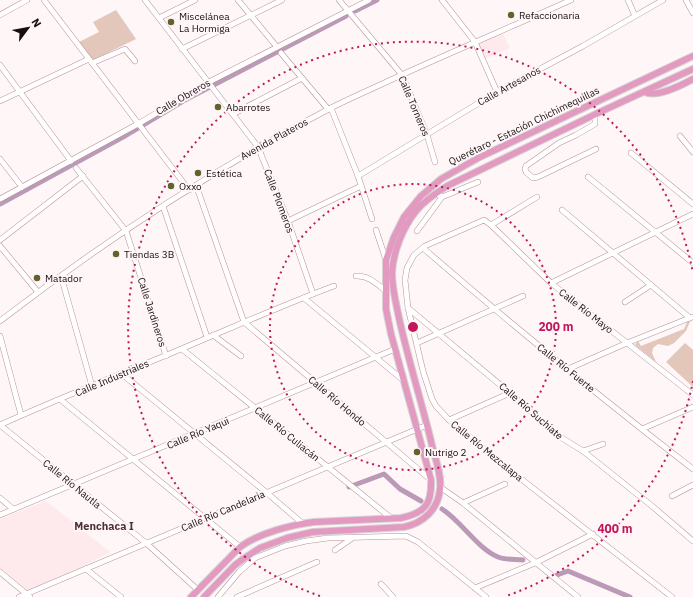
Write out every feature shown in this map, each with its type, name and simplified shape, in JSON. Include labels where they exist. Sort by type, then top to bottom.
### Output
[{"type":"main road","name":"Querétaro - Estación Chichimequillas","points":[[191,597],[245,543],[276,530],[302,523],[409,516],[422,510],[432,495],[431,480],[416,430],[386,309],[386,260],[394,237],[404,216],[420,196],[441,179],[478,158],[693,56]]},
{"type":"main road","name":"Querétaro - Estación Chichimequillas","points":[[204,597],[235,565],[243,559],[260,548],[279,541],[309,533],[404,527],[413,525],[425,518],[433,509],[439,497],[440,487],[438,472],[402,331],[394,291],[392,272],[396,251],[408,224],[416,211],[464,177],[693,69]]},
{"type":"main road","points":[[651,76],[644,88],[645,92],[653,94],[693,79]]},
{"type":"street","points":[[0,15],[27,0]]},
{"type":"street","points":[[44,0],[189,190]]},
{"type":"street","name":"Calle Plomeros","points":[[145,0],[258,147],[288,221],[313,294]]},
{"type":"street","points":[[238,0],[277,47]]},
{"type":"street","points":[[182,49],[282,0]]},
{"type":"street","name":"Calle Torneros","points":[[339,0],[402,75],[427,136],[435,162]]},
{"type":"street","name":"Calle Obreros","points":[[0,199],[140,126],[210,84],[277,47],[369,0]]},
{"type":"street","points":[[442,0],[475,42],[497,92]]},
{"type":"street","name":"Avenida Plateros","points":[[0,321],[38,292],[163,206],[258,147],[330,108],[571,0]]},
{"type":"street","points":[[628,0],[635,16]]},
{"type":"street","name":"Calle Artesanos","points":[[358,176],[427,136],[497,92],[583,46],[663,0]]},
{"type":"street","points":[[686,0],[693,13]]},
{"type":"street","points":[[158,18],[192,1]]},
{"type":"street","points":[[0,101],[91,61],[125,49],[135,61]]},
{"type":"street","points":[[281,53],[330,108],[358,176],[372,219]]},
{"type":"street","points":[[0,65],[71,161]]},
{"type":"street","points":[[233,114],[302,78]]},
{"type":"street","points":[[595,114],[595,124],[560,143],[526,166],[525,169],[526,172],[533,178],[538,177],[596,149]]},
{"type":"street","points":[[680,136],[693,152]]},
{"type":"street","points":[[631,153],[693,204]]},
{"type":"street","points":[[0,159],[22,187]]},
{"type":"street","name":"Calle Jardineros","points":[[76,168],[126,231],[166,356]]},
{"type":"street","points":[[0,240],[83,176]]},
{"type":"street","points":[[588,177],[693,263]]},
{"type":"street","points":[[417,231],[439,195],[478,182]]},
{"type":"street","points":[[196,185],[244,322]]},
{"type":"street","points":[[288,221],[361,186]]},
{"type":"street","points":[[491,225],[537,197]]},
{"type":"street","points":[[163,206],[207,338]]},
{"type":"street","points":[[562,210],[651,285],[692,317]]},
{"type":"street","points":[[551,283],[612,252],[693,214]]},
{"type":"street","name":"Calle Río Mayo","points":[[423,248],[484,220],[551,283],[693,395]]},
{"type":"street","points":[[376,230],[386,260]]},
{"type":"street","points":[[1,248],[38,292]]},
{"type":"street","name":"Calle Río Mezcalapa","points":[[423,248],[414,255],[408,268],[406,280],[408,308],[423,371],[432,399],[436,406],[449,420],[520,478],[672,597]]},
{"type":"street","name":"Calle Río Fuerte","points":[[423,248],[494,309],[642,430],[693,469]]},
{"type":"street","points":[[61,276],[92,386]]},
{"type":"street","points":[[356,276],[362,276],[370,279],[386,291]]},
{"type":"street","points":[[626,302],[651,285]]},
{"type":"street","name":"Calle Industriales","points":[[0,425],[20,415],[61,400],[244,322],[334,286]]},
{"type":"street","points":[[417,343],[523,296]]},
{"type":"street","points":[[304,298],[403,380]]},
{"type":"street","name":"Calle Río Suchiate","points":[[408,308],[510,393],[557,435],[583,451],[693,541]]},
{"type":"street","points":[[568,369],[626,343],[692,317]]},
{"type":"street","name":"Calle Río Hondo","points":[[244,322],[388,442],[431,480]]},
{"type":"street","points":[[213,335],[241,356]]},
{"type":"street","points":[[0,336],[20,415]]},
{"type":"street","name":"Calle Río Culiacán","points":[[182,349],[391,518]]},
{"type":"street","name":"Calle Río Yaqui","points":[[0,515],[395,350]]},
{"type":"street","points":[[413,373],[423,371]]},
{"type":"street","points":[[122,374],[302,523]]},
{"type":"street","points":[[449,420],[510,393]]},
{"type":"street","points":[[61,400],[240,547]]},
{"type":"street","points":[[642,430],[693,407]]},
{"type":"street","name":"Calle Río Nautla","points":[[0,425],[146,543],[198,590]]},
{"type":"street","name":"Calle Río Candelaria","points":[[19,597],[28,596],[146,543],[427,425]]},
{"type":"street","points":[[583,451],[603,444]]},
{"type":"street","points":[[463,503],[505,484]]},
{"type":"street","points":[[672,496],[693,485]]},
{"type":"street","points":[[440,487],[463,503],[578,597]]},
{"type":"street","points":[[0,498],[13,509]]},
{"type":"street","points":[[306,541],[309,533]]},
{"type":"street","points":[[475,588],[535,563],[593,534]]},
{"type":"street","points":[[218,597],[239,572],[256,558],[285,546],[328,538],[410,537],[486,597]]},
{"type":"street","points":[[335,550],[352,538]]},
{"type":"street","points":[[279,541],[285,546]]},
{"type":"street","points":[[237,597],[317,562]]},
{"type":"street","points":[[86,569],[121,597]]},
{"type":"street","points":[[0,572],[28,596]]},
{"type":"street","points":[[381,584],[393,597]]},
{"type":"shaded area","points":[[116,10],[136,39],[91,61],[77,43],[99,32],[93,22]]},
{"type":"shaded area","points":[[502,32],[510,48],[485,59],[478,42]]},
{"type":"shaded area","points":[[691,319],[686,331],[674,343],[668,346],[658,344],[653,348],[652,353],[656,362],[635,345],[638,341],[641,346],[684,329],[688,320]]},
{"type":"shaded area","points":[[685,343],[693,350],[693,387],[666,362]]},
{"type":"shaded area","points":[[46,501],[110,552],[80,568],[26,591],[0,569],[0,519]]},
{"type":"waterway","points":[[355,11],[377,0]]},
{"type":"waterway","points":[[0,204],[123,137],[183,101],[346,16]]},
{"type":"waterway","points":[[349,487],[384,474],[400,489],[421,501]]},
{"type":"waterway","points":[[442,509],[490,553],[501,558],[523,560]]},
{"type":"waterway","points":[[557,575],[568,571],[630,597]]},
{"type":"place","name":"Refaccionaria","points":[[511,15]]},
{"type":"place","name":"Miscelánea La Hormiga","points":[[171,22]]},
{"type":"place","name":"Abarrotes","points":[[218,107]]},
{"type":"place","name":"Estética","points":[[198,173]]},
{"type":"place","name":"Oxxo","points":[[171,186]]},
{"type":"place","name":"Tiendas 3B","points":[[116,254]]},
{"type":"place","name":"Matador","points":[[37,278]]},
{"type":"place","name":"Nutrigo 2","points":[[417,452]]},
{"type":"district","name":"Menchaca I","points":[[104,526]]}]
